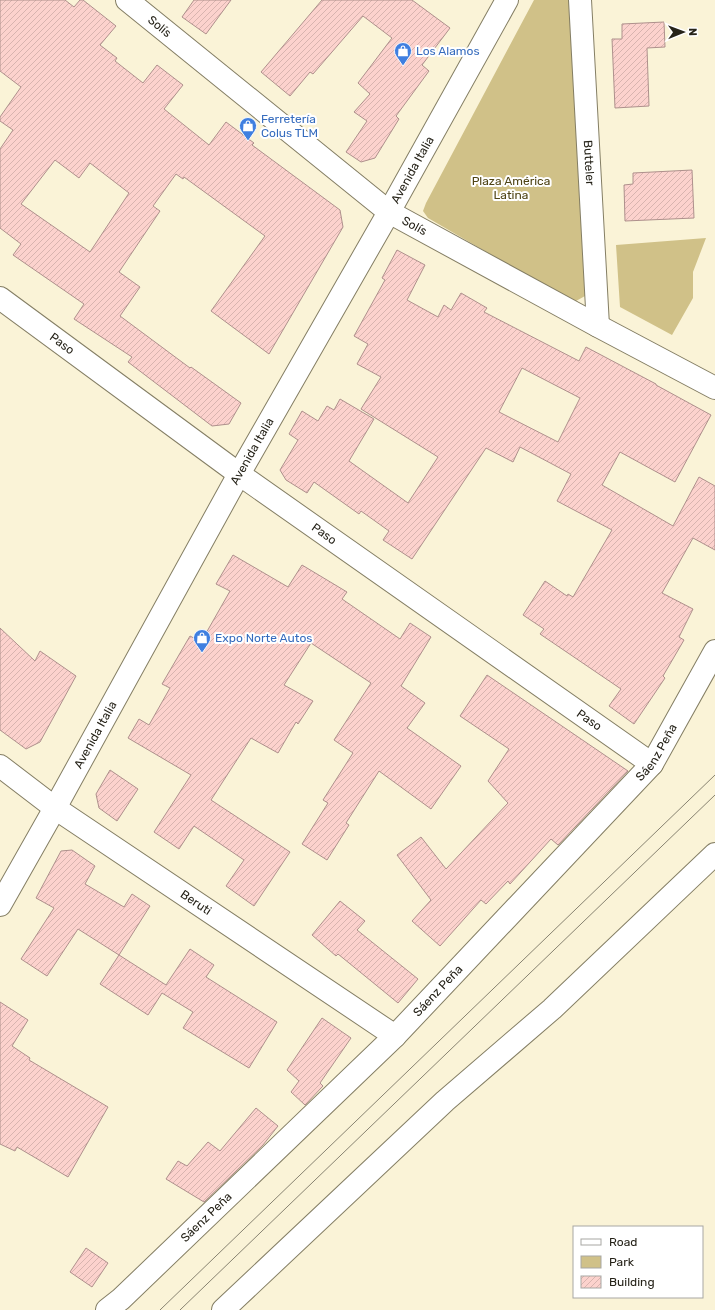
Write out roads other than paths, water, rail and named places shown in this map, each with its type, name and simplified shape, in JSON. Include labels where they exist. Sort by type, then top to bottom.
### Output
[{"type":"street","name":"Solís","points":[[127,0],[390,212],[715,388]]},
{"type":"street","name":"Avenida Italia","points":[[0,905],[55,808],[238,474],[390,212],[507,0]]},
{"type":"street","name":"Butteler","points":[[580,0],[598,326]]},
{"type":"street","name":"Paso","points":[[0,298],[238,474],[652,764]]},
{"type":"street","name":"Sáenz Peña","points":[[114,1304],[394,1036],[652,764],[715,651]]},
{"type":"street","name":"Beruti","points":[[0,766],[55,808],[394,1036]]},
{"type":"street","points":[[223,1310],[445,1101],[552,1009],[715,854]]},
{"type":"tram line","points":[[160,1310],[715,775]]},
{"type":"tram line","points":[[180,1310],[715,795]]},
{"type":"place","name":"Los Alamos","points":[[403,66]]},
{"type":"place","name":"Ferretería Colus TLM","points":[[248,141]]},
{"type":"place","name":"Expo Norte Autos","points":[[202,653]]},
{"type":"park label","name":"Plaza América Latina","points":[[511,188]]}]
